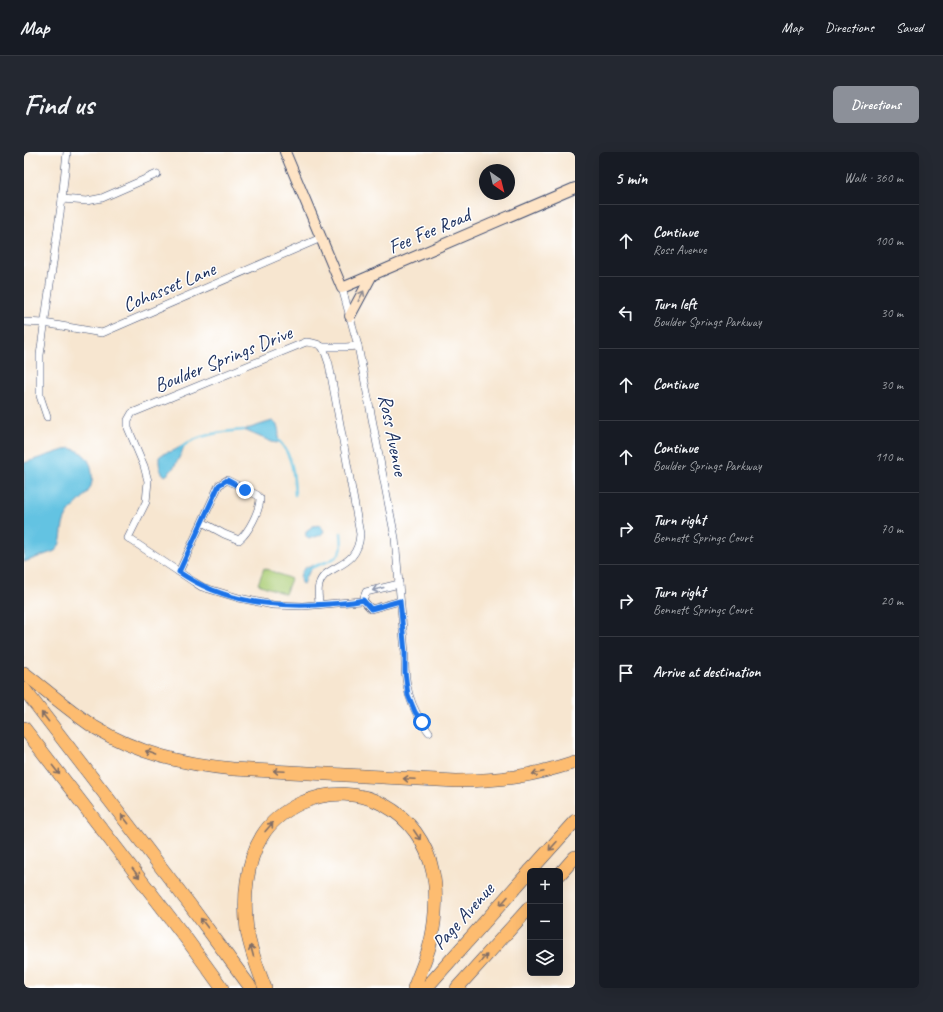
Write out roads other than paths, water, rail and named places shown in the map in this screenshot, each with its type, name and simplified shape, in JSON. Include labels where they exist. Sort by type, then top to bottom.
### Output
[{"type":"highway","points":[[24,673],[94,727],[154,755],[180,762],[205,766],[408,779],[480,781],[516,778],[546,772],[575,762]]},
{"type":"highway","points":[[24,689],[186,899],[251,988]]},
{"type":"highway","points":[[24,728],[222,988]]},
{"type":"highway","points":[[265,988],[250,945],[246,918],[246,897],[249,872],[256,847],[262,835],[271,825],[282,814],[295,806],[311,799],[327,795],[345,794],[378,801],[391,808],[414,829],[429,856],[434,874],[435,912],[429,948],[414,988]]},
{"type":"highway","name":"Page Avenue","points":[[533,868],[575,821]]},
{"type":"highway","points":[[563,871],[575,857]]},
{"type":"highway","name":"Page Avenue","points":[[426,988],[527,874]]},
{"type":"highway","points":[[457,988],[527,910]]},
{"type":"street","points":[[47,417],[40,396],[40,355],[62,199],[67,152]]},
{"type":"street","name":"Ross Avenue","points":[[285,152],[342,288],[358,346],[395,538],[408,695],[415,712],[429,732]]},
{"type":"street","points":[[62,199],[87,201],[102,198],[157,174]]},
{"type":"street","name":"Fee Fee Road","points":[[342,288],[575,188]]},
{"type":"street","name":"Cohasset Lane","points":[[24,322],[44,323],[102,333],[321,238]]},
{"type":"street","points":[[350,316],[372,275]]},
{"type":"street","name":"Boulder Springs Drive","points":[[179,572],[128,538],[146,502],[148,481],[144,466],[128,428],[128,420],[132,413],[306,342],[318,343],[323,346],[329,364],[360,534],[360,544],[356,553],[342,566],[322,578],[318,591],[319,604]]},
{"type":"street","points":[[323,346],[346,348],[358,346]]},
{"type":"street","points":[[202,522],[239,540],[245,536],[258,509],[260,498],[227,480],[219,485],[179,572],[202,586],[239,598],[273,605],[303,606],[363,600]]},
{"type":"street","points":[[363,600],[366,592],[399,584]]},
{"type":"street","points":[[363,600],[371,609],[400,601]]},
{"type":"water","points":[[272,421],[277,425],[279,430],[277,443],[244,430]]},
{"type":"water","points":[[180,446],[184,448],[174,467],[165,476],[160,470],[159,457],[164,453],[175,450]]},
{"type":"water","points":[[70,448],[81,453],[90,463],[92,482],[90,488],[83,498],[73,507],[65,519],[58,548],[55,551],[24,562],[24,463]]},
{"type":"water","points":[[320,525],[324,531],[323,533],[309,539],[306,535],[306,531],[313,526]]},
{"type":"water","points":[[312,565],[313,567],[306,576],[303,584],[301,583],[300,577],[302,571],[306,567]]},
{"type":"waterway","points":[[182,447],[195,439],[229,431],[244,430]]},
{"type":"waterway","points":[[278,440],[287,452],[290,459],[295,495]]},
{"type":"waterway","points":[[313,567],[337,556],[342,546],[341,533]]}]
